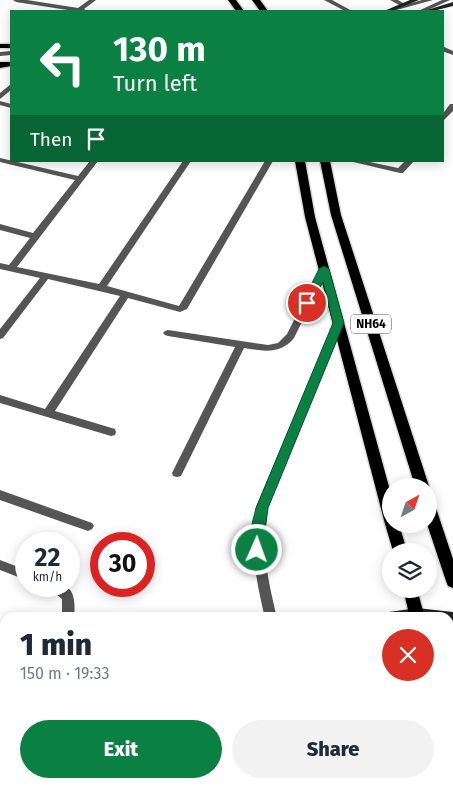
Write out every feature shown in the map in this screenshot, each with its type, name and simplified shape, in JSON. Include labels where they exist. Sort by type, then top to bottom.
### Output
[{"type":"main road","points":[[390,10],[416,0]]},
{"type":"main road","points":[[431,10],[450,5]]},
{"type":"main road","name":"NH64","points":[[300,162],[310,217],[382,485]]},
{"type":"main road","name":"NH64","points":[[325,162],[336,215],[419,478]]},
{"type":"main road","points":[[438,532],[451,570]]},
{"type":"main road","points":[[412,598],[416,612]]},
{"type":"street","points":[[16,0],[76,10]]},
{"type":"street","points":[[83,10],[93,0]]},
{"type":"street","points":[[327,0],[347,10]]},
{"type":"street","points":[[393,0],[404,5]]},
{"type":"street","points":[[390,10],[430,0]]},
{"type":"street","points":[[426,10],[450,5]]},
{"type":"street","points":[[0,97],[10,87]]},
{"type":"street","points":[[444,117],[453,106]]},
{"type":"street","points":[[0,160],[81,179]]},
{"type":"street","points":[[11,268],[93,162]]},
{"type":"street","points":[[101,288],[186,162]]},
{"type":"street","points":[[0,266],[126,294],[175,309],[184,307],[268,162]]},
{"type":"street","points":[[358,162],[400,171],[409,162]]},
{"type":"street","points":[[0,227],[36,237]]},
{"type":"street","points":[[168,333],[268,348],[285,344],[324,269]]},
{"type":"street","points":[[0,336],[46,276]]},
{"type":"street","points":[[48,413],[126,294]]},
{"type":"street","points":[[270,612],[257,550],[258,523],[262,508],[339,323]]},
{"type":"street","points":[[177,474],[241,344]]},
{"type":"street","points":[[0,399],[111,432]]},
{"type":"street","points":[[0,495],[88,526]]},
{"type":"street","points":[[0,565],[15,571]]},
{"type":"street","points":[[68,597],[70,602],[69,612]]},
{"type":"route","points":[[257,550],[256,536],[262,508],[339,323],[324,269],[307,303]]}]
